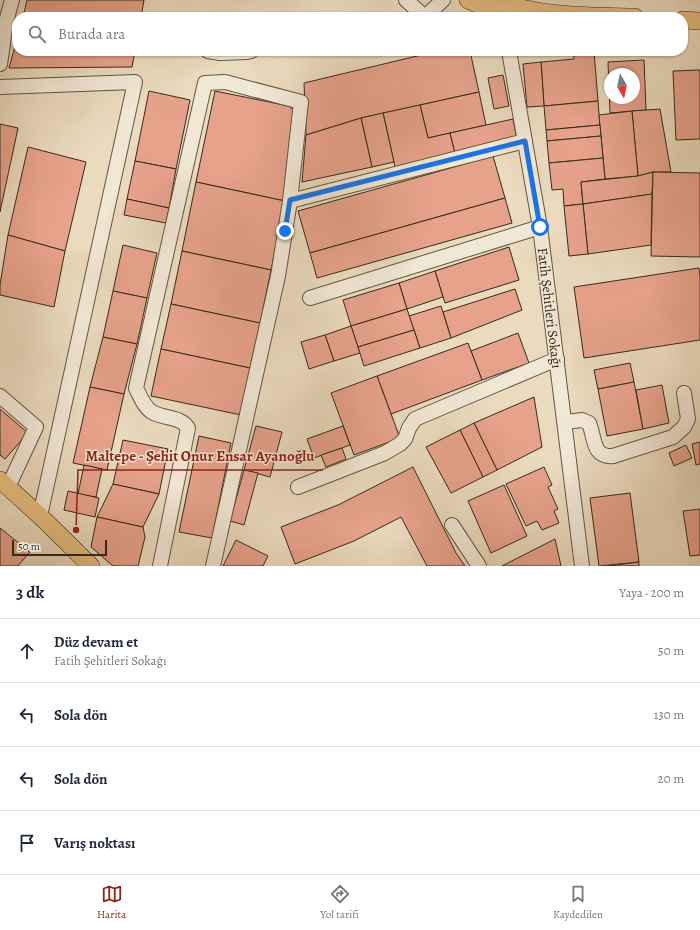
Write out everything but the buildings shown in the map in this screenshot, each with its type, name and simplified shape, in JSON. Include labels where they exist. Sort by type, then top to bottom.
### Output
[{"type":"main road","points":[[468,0],[495,12]]},
{"type":"main road","points":[[495,0],[518,12]]},
{"type":"main road","points":[[688,20],[700,21]]},
{"type":"main road","points":[[688,31],[700,32]]},
{"type":"main road","points":[[4,484],[92,566]]},
{"type":"street","points":[[0,64],[6,22],[12,0]]},
{"type":"street","points":[[406,0],[419,12]]},
{"type":"street","points":[[430,12],[443,0]]},
{"type":"street","name":"Fatih Şehitleri Sokağı","points":[[510,56],[540,227],[582,566]]},
{"type":"street","points":[[0,87],[135,82],[40,516]]},
{"type":"street","points":[[160,566],[188,428],[182,421],[150,411],[136,388],[205,83],[225,82],[301,102],[290,200],[278,276],[213,566]]},
{"type":"street","points":[[290,200],[525,141]]},
{"type":"street","points":[[310,298],[540,227]]},
{"type":"street","points":[[298,487],[385,453],[400,444],[405,439],[409,428],[416,419],[557,360]]},
{"type":"street","points":[[565,422],[582,420],[589,423],[596,448],[601,454],[613,456],[673,437],[684,427],[688,419],[684,392]]},
{"type":"street","points":[[0,396],[36,427],[4,484]]},
{"type":"street","points":[[452,525],[479,566]]},
{"type":"place","name":"Maltepe - Şehit Onur Ensar Ayanoğlu","points":[[76,530]]},
{"type":"route","points":[[285,231],[290,200],[525,141],[540,227]]}]
